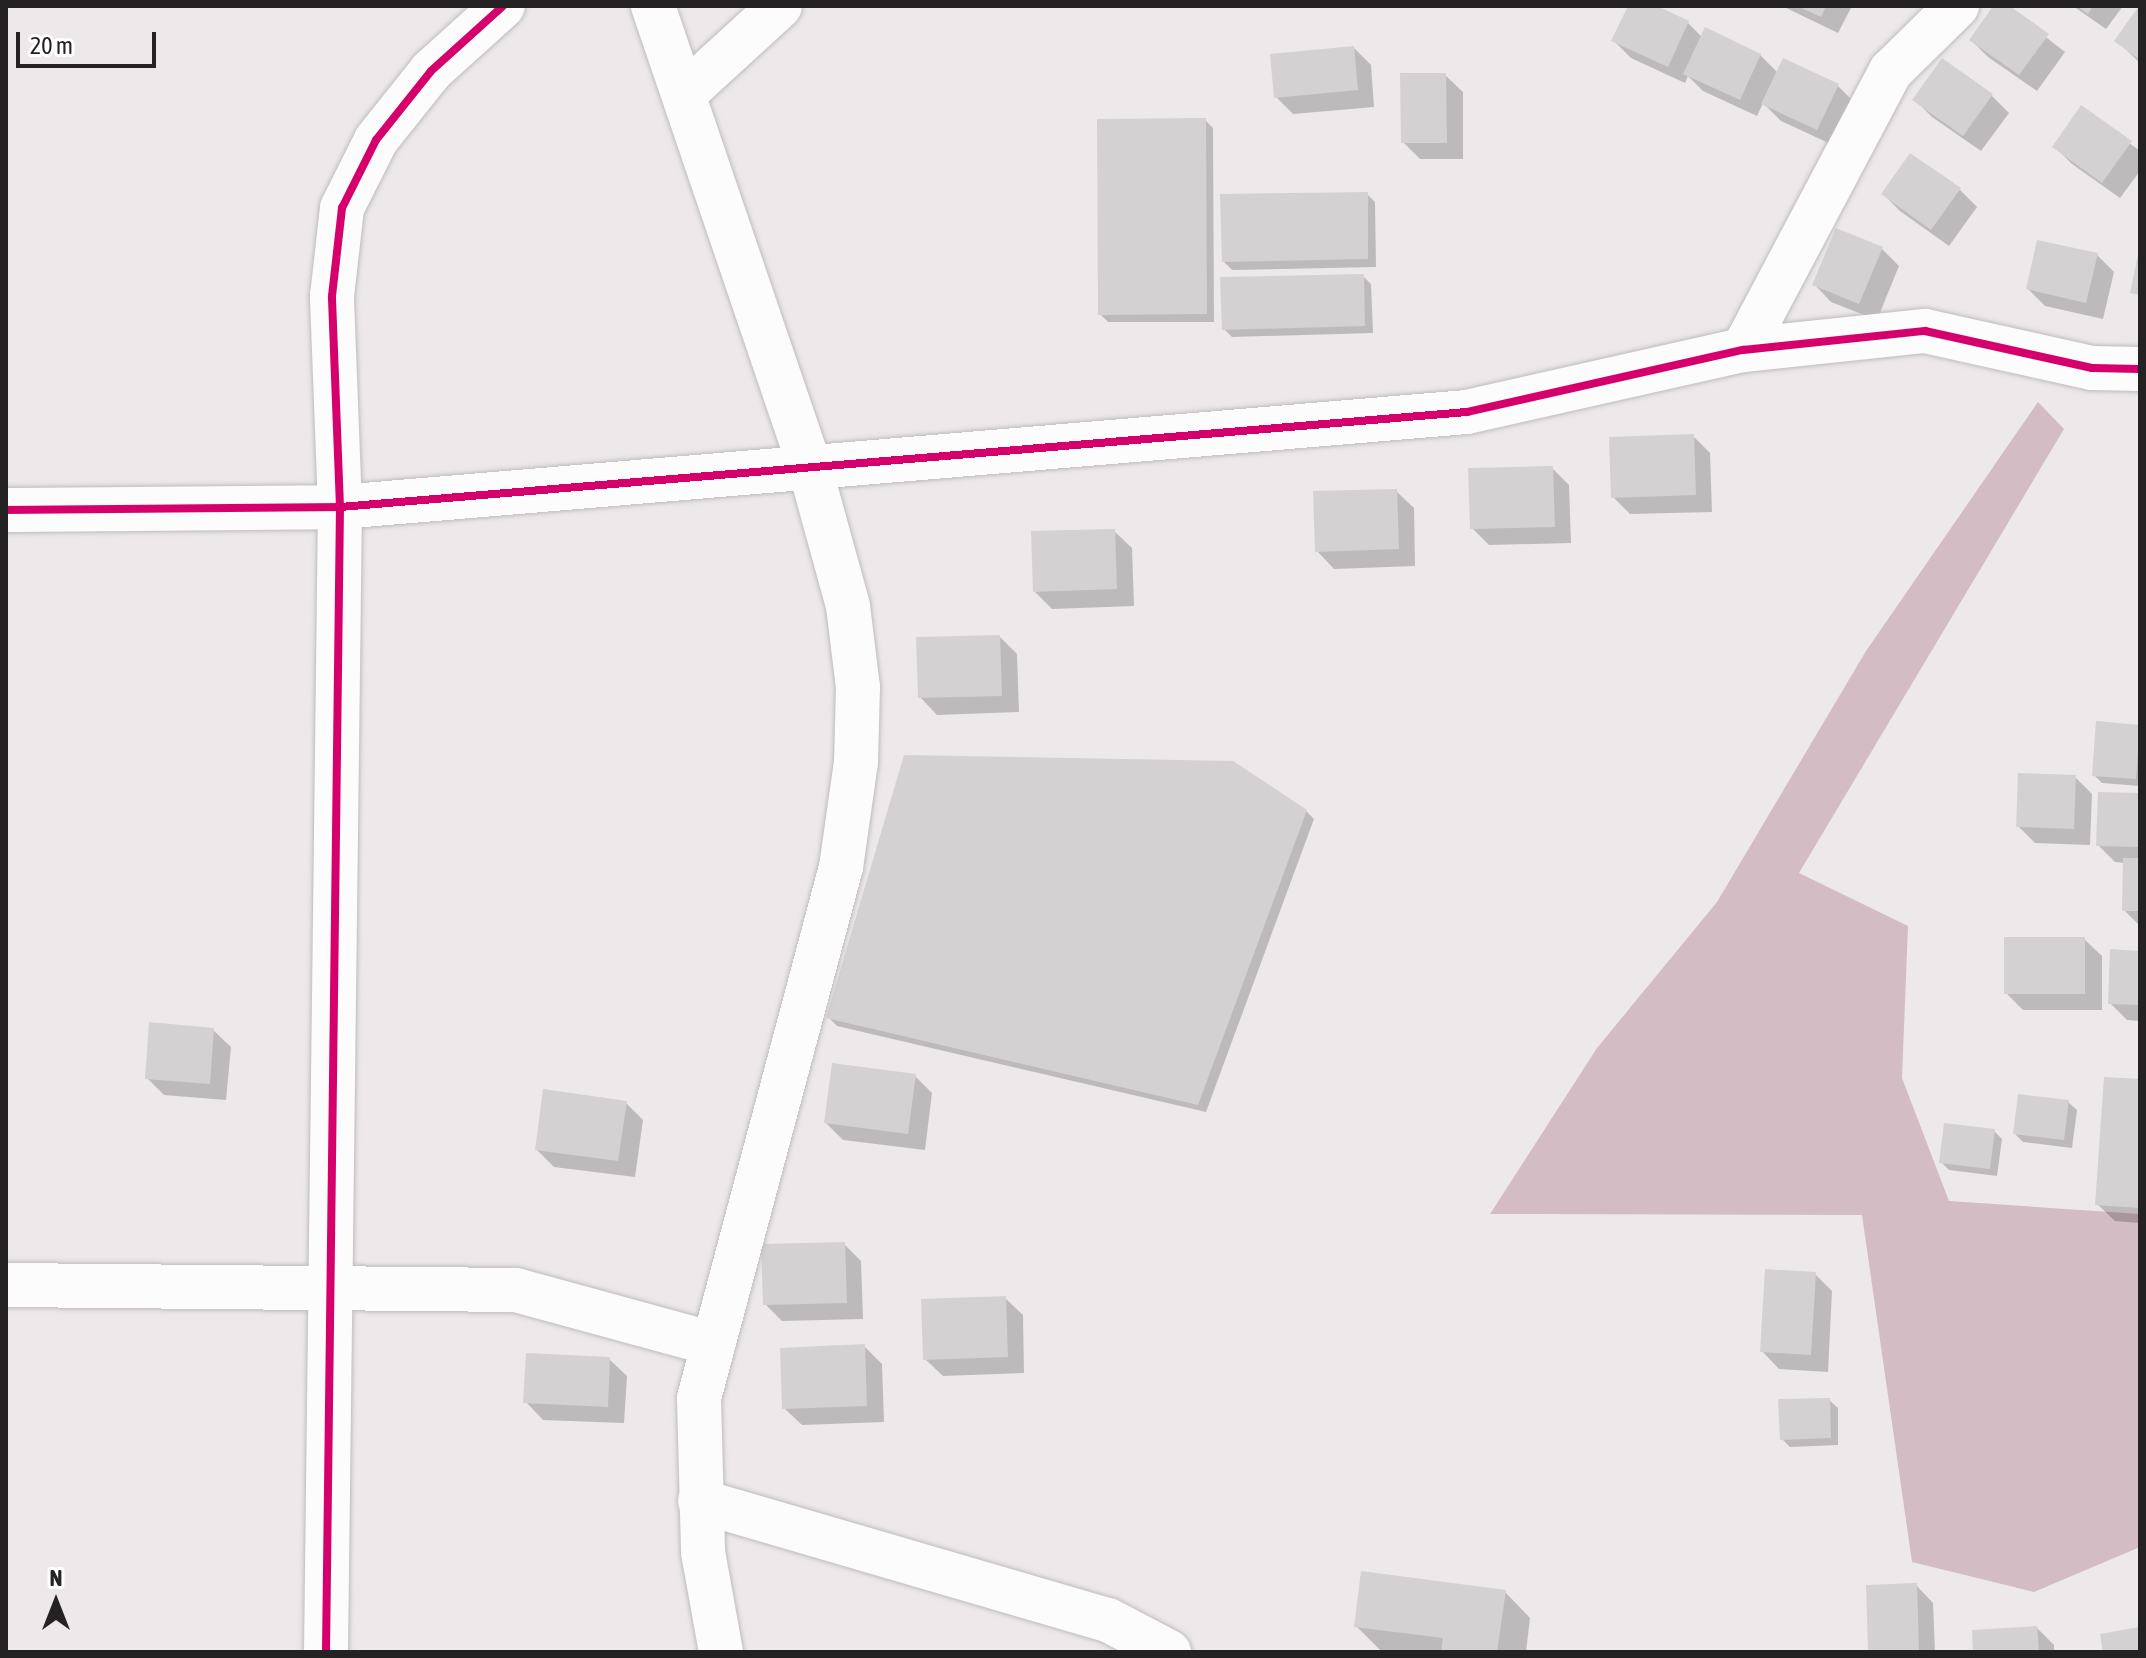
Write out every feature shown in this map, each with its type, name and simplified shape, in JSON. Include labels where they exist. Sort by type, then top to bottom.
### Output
[{"type":"street","points":[[326,1652],[333,1288],[340,507],[332,296],[342,208],[376,140],[431,71],[503,6]]},
{"type":"street","points":[[653,6],[810,468],[848,606],[858,687],[856,762],[841,867],[699,1398],[703,1552],[721,1652]]},
{"type":"street","points":[[684,94],[780,6]]},
{"type":"street","points":[[1743,350],[1891,71],[1957,6]]},
{"type":"street","points":[[6,510],[340,507],[1467,412],[1743,350],[1925,331],[2092,368],[2140,369]]},
{"type":"street","points":[[6,1285],[516,1290],[713,1344]]},
{"type":"street","points":[[700,1501],[1108,1620],[1169,1652]]},
{"type":"shaded area","points":[[2038,402],[2064,429],[1799,873],[1908,926],[1902,1078],[1949,1201],[2140,1214],[2140,1547],[2034,1592],[1912,1562],[1862,1215],[1490,1214],[1597,1048],[1717,902],[1866,651]]},
{"type":"building","points":[[1628,6],[1657,6],[1689,21],[1668,67],[1611,41]]},
{"type":"building","points":[[1797,6],[1826,6],[1821,17]]},
{"type":"building","points":[[1993,6],[2010,6],[2049,34],[2019,75],[1969,40]]},
{"type":"building","points":[[2077,6],[2093,6],[2088,14]]},
{"type":"building","points":[[2140,6],[2140,60],[2114,41]]},
{"type":"building","points":[[1705,27],[1761,54],[1740,100],[1683,74]]},
{"type":"building","points":[[1354,46],[1358,90],[1274,98],[1270,54]]},
{"type":"building","points":[[1783,58],[1839,84],[1817,130],[1761,104]]},
{"type":"building","points":[[1942,58],[1993,94],[1963,136],[1912,100]]},
{"type":"building","points":[[1400,73],[1446,73],[1447,143],[1401,143]]},
{"type":"building","points":[[2081,105],[2132,141],[2102,183],[2052,147]]},
{"type":"building","points":[[1206,118],[1207,314],[1098,315],[1097,119]]},
{"type":"building","points":[[1910,153],[1961,188],[1931,230],[1881,194]]},
{"type":"building","points":[[1368,192],[1368,259],[1222,262],[1220,194]]},
{"type":"building","points":[[1836,228],[1883,247],[1859,304],[1812,285]]},
{"type":"building","points":[[2037,240],[2098,253],[2086,303],[2026,289]]},
{"type":"building","points":[[2140,250],[2140,295],[2130,293]]},
{"type":"building","points":[[1364,274],[1365,326],[1222,330],[1220,277]]},
{"type":"building","points":[[1694,434],[1696,495],[1611,498],[1609,437]]},
{"type":"building","points":[[1553,466],[1555,527],[1470,529],[1468,468]]},
{"type":"building","points":[[1397,489],[1399,549],[1315,552],[1313,491]]},
{"type":"building","points":[[1115,529],[1117,589],[1033,592],[1031,531]]},
{"type":"building","points":[[1000,635],[1002,696],[918,698],[916,637]]},
{"type":"building","points":[[2096,721],[2140,725],[2136,779],[2092,776]]},
{"type":"building","points":[[904,755],[1233,761],[1307,810],[1198,1105],[826,1018]]},
{"type":"building","points":[[2018,773],[2076,775],[2074,829],[2016,827]]},
{"type":"building","points":[[2098,792],[2140,793],[2140,847],[2096,846]]},
{"type":"building","points":[[2123,858],[2140,858],[2140,911],[2122,911]]},
{"type":"building","points":[[2004,937],[2085,937],[2085,994],[2004,994]]},
{"type":"building","points":[[2110,949],[2140,951],[2140,1005],[2108,1004]]},
{"type":"building","points":[[149,1022],[214,1028],[210,1084],[145,1079]]},
{"type":"building","points":[[832,1063],[916,1074],[908,1134],[824,1123]]},
{"type":"building","points":[[2104,1077],[2140,1079],[2140,1208],[2095,1205]]},
{"type":"building","points":[[543,1089],[627,1101],[618,1161],[535,1150]]},
{"type":"building","points":[[2018,1094],[2069,1100],[2064,1140],[2013,1134]]},
{"type":"building","points":[[1944,1123],[1995,1129],[1990,1169],[1939,1163]]},
{"type":"building","points":[[845,1242],[847,1303],[763,1305],[761,1244]]},
{"type":"building","points":[[1765,1269],[1816,1272],[1811,1355],[1760,1352]]},
{"type":"building","points":[[1006,1296],[1008,1357],[923,1360],[921,1299]]},
{"type":"building","points":[[865,1344],[867,1406],[782,1409],[780,1348]]},
{"type":"building","points":[[526,1353],[610,1357],[608,1407],[523,1403]]},
{"type":"building","points":[[1830,1398],[1831,1438],[1780,1440],[1778,1399]]},
{"type":"building","points":[[1361,1571],[1506,1590],[1497,1652],[1441,1652],[1443,1638],[1354,1627]]},
{"type":"building","points":[[1917,1583],[1919,1652],[1868,1652],[1866,1585]]},
{"type":"building","points":[[2037,1626],[2039,1652],[1973,1652],[1972,1630]]},
{"type":"building","points":[[2139,1627],[2140,1652],[2103,1652],[2100,1634]]},
{"type":"cycle path","points":[[326,1652],[340,507],[332,296],[342,208],[376,140],[431,71],[503,6]]},
{"type":"cycle path","points":[[6,510],[340,507],[1467,412],[1743,350],[1925,331],[2092,368],[2140,369]]}]
